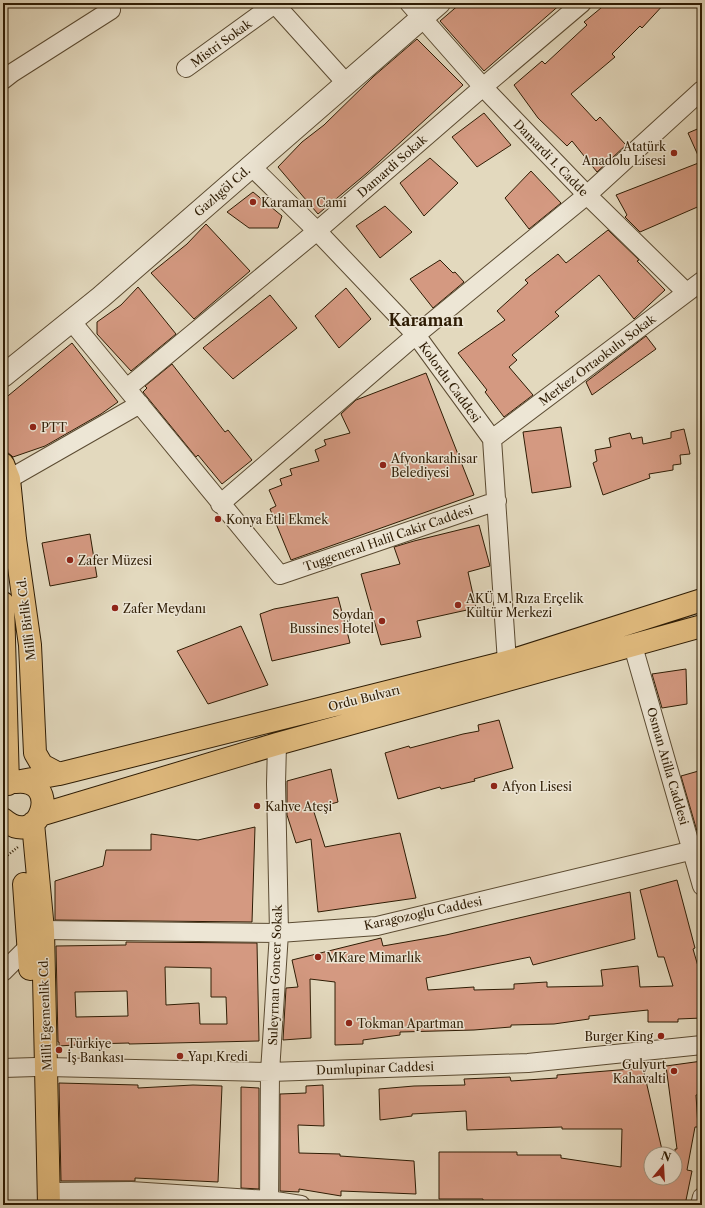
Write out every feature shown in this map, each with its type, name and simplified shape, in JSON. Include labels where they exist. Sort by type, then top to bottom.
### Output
[{"type":"main road","name":"Millî Birlik Cd.","points":[[6,471],[30,645],[35,753],[42,764],[59,774]]},
{"type":"main road","name":"Ordu Bulvarı","points":[[11,785],[507,662],[702,600]]},
{"type":"main road","name":"Millî Birlik Cd.","points":[[3,603],[6,753],[11,785]]},
{"type":"main road","name":"Ordu Bulvarı","points":[[23,826],[277,744],[702,626]]},
{"type":"main road","points":[[11,785],[29,782],[36,786],[43,800],[43,808],[23,826]]},
{"type":"main road","name":"Millî Egemenlik Cd.","points":[[23,826],[43,930],[42,1067],[46,1201]]},
{"type":"main road","name":"Millî Egemenlik Cd.","points":[[23,826],[28,947],[42,1067]]},
{"type":"street","points":[[4,77],[111,10],[106,3]]},
{"type":"street","points":[[275,3],[346,83]]},
{"type":"street","name":"Mistri Sokak","points":[[186,68],[275,3]]},
{"type":"street","name":"Gazlıgöl Cd.","points":[[3,376],[72,322],[346,83],[416,10],[439,3]]},
{"type":"street","name":"Damardi Sokak","points":[[127,388],[317,231],[582,3]]},
{"type":"street","name":"Damardi 1. Cadde","points":[[416,10],[483,87],[587,195],[686,292]]},
{"type":"street","points":[[72,322],[220,504],[416,335],[587,195],[702,90]]},
{"type":"street","name":"Kolordu Caddesi","points":[[251,166],[317,231],[416,335],[492,439]]},
{"type":"street","name":"Merkez Ortaokulu Sokak","points":[[492,439],[702,280]]},
{"type":"street","points":[[6,471],[140,404]]},
{"type":"street","points":[[492,439],[507,662]]},
{"type":"street","name":"Tuggeneral Halil Cakir Caddesi","points":[[220,504],[280,574],[497,501]]},
{"type":"street","name":"Osman Atilla Caddesi","points":[[633,646],[697,849],[702,886]]},
{"type":"street","name":"Suleyrnan Goncer Sokak","points":[[269,1202],[270,1072],[278,933],[276,784],[277,744]]},
{"type":"street","name":"Karagozoglu Caddesi","points":[[43,930],[278,933],[377,926],[697,849]]},
{"type":"street","points":[[3,972],[28,947]]},
{"type":"street","name":"Dumlupinar Caddesi","points":[[3,1068],[42,1067],[270,1072],[528,1063],[702,1045]]},
{"type":"street","points":[[46,1201],[131,1191],[301,1205]]},
{"type":"street","points":[[700,1205],[702,1197]]},
{"type":"path","points":[[3,859],[23,826]]},
{"type":"building","points":[[461,3],[562,3],[484,71],[440,21]]},
{"type":"building","points":[[607,3],[665,3],[642,28],[640,26],[612,54],[615,57],[571,94],[596,121],[600,117],[626,145],[597,172],[572,141],[567,146],[538,118],[514,85],[542,61],[545,64],[587,25],[584,22]]},
{"type":"building","points":[[417,39],[463,85],[367,173],[318,214],[278,167],[302,142],[324,125],[374,76]]},
{"type":"building","points":[[484,113],[511,145],[477,167],[452,137]]},
{"type":"building","points":[[702,127],[702,205],[640,232],[625,217],[627,215],[616,195],[701,162],[688,133]]},
{"type":"building","points":[[430,158],[458,183],[424,216],[400,183]]},
{"type":"building","points":[[531,171],[561,203],[529,229],[505,198]]},
{"type":"building","name":"Karaman Cami","points":[[253,192],[282,216],[278,228],[249,228],[227,212]]},
{"type":"building","points":[[385,206],[412,232],[380,258],[356,226]]},
{"type":"building","points":[[206,224],[250,271],[194,319],[151,273],[187,244]]},
{"type":"building","points":[[608,230],[639,260],[637,261],[665,290],[634,319],[599,275],[555,312],[559,316],[512,355],[517,360],[509,367],[533,395],[504,417],[485,392],[487,390],[458,353],[505,320],[497,311],[528,283],[525,280],[558,254],[566,263]]},
{"type":"building","points":[[440,260],[453,273],[455,272],[464,282],[433,308],[410,279]]},
{"type":"building","points":[[138,287],[176,334],[131,371],[97,334],[97,322],[121,305]]},
{"type":"building","points":[[346,288],[371,319],[339,348],[315,316]]},
{"type":"building","points":[[270,295],[297,328],[233,379],[203,348]]},
{"type":"building","points":[[646,336],[656,349],[592,395],[586,382]]},
{"type":"building","points":[[72,343],[118,402],[101,414],[45,446],[13,457],[7,452],[3,439],[3,400]]},
{"type":"building","points":[[172,364],[225,432],[228,430],[252,460],[222,484],[198,455],[196,457],[143,392],[147,388],[145,386]]},
{"type":"building","name":"Afyonkarahisar Belediyesi","points":[[426,373],[474,495],[291,560],[270,509],[276,506],[269,490],[282,485],[280,479],[292,475],[290,469],[319,461],[315,450],[326,445],[324,440],[350,433],[341,414],[356,400]]},
{"type":"building","points":[[561,427],[571,487],[532,493],[523,432]]},
{"type":"building","points":[[684,429],[690,454],[680,455],[681,464],[673,465],[673,470],[649,474],[650,478],[603,495],[593,463],[597,461],[595,450],[611,447],[609,438],[630,433],[632,439],[642,437],[643,444],[671,438],[671,432]]},
{"type":"building","name":"AKÜ M. Rıza Erçelik Kültür Merkezi","points":[[479,525],[490,566],[468,572],[476,608],[417,621],[421,637],[381,645],[361,574],[400,564],[394,547]]},
{"type":"building","name":"Zafer Müzesi","points":[[90,534],[97,577],[50,586],[42,543]]},
{"type":"building","points":[[338,597],[350,643],[272,661],[260,614],[274,609]]},
{"type":"building","points":[[241,626],[268,685],[208,704],[177,651]]},
{"type":"building","points":[[686,669],[687,704],[662,708],[652,674]]},
{"type":"building","points":[[499,720],[513,768],[474,779],[475,781],[441,789],[440,787],[398,799],[385,753],[409,746],[410,748],[479,731],[478,725]]},
{"type":"building","points":[[331,769],[338,802],[313,809],[325,847],[400,833],[416,898],[318,912],[311,839],[296,843],[287,815],[287,781]]},
{"type":"building","points":[[702,770],[702,838],[699,838],[681,776]]},
{"type":"building","points":[[255,827],[252,922],[55,920],[55,881],[103,866],[106,850],[151,850],[151,834],[198,840]]},
{"type":"building","points":[[677,880],[695,948],[693,949],[702,980],[702,1018],[678,1019],[678,1022],[648,1022],[648,1010],[589,1016],[589,1019],[554,1024],[511,1025],[511,1027],[474,1030],[400,1032],[400,1035],[363,1040],[363,1044],[335,1045],[335,982],[310,979],[311,1038],[283,1040],[286,988],[298,987],[292,960],[381,938],[383,946],[446,935],[630,892],[635,939],[533,965],[530,957],[426,978],[428,990],[474,987],[474,990],[514,989],[514,984],[547,982],[547,987],[603,986],[601,970],[638,966],[640,987],[673,986],[664,957],[658,957],[640,890]]},
{"type":"building","points":[[126,942],[257,943],[259,1041],[129,1043],[59,1046],[56,946],[126,945]],"holes":[[[165,967],[211,968],[211,997],[226,997],[227,1024],[200,1024],[199,1003],[166,1005]],[[127,991],[128,1016],[76,1017],[75,992]]]},
{"type":"building","points":[[702,1061],[702,1094],[696,1095],[698,1127],[695,1127],[687,1170],[692,1171],[685,1205],[483,1205],[483,1199],[439,1199],[439,1152],[517,1152],[517,1155],[561,1155],[561,1158],[621,1167],[622,1129],[562,1129],[562,1127],[467,1130],[466,1111],[412,1114],[412,1116],[380,1120],[379,1089],[414,1086],[465,1085],[464,1079],[510,1077],[511,1081],[557,1078],[557,1075],[643,1068],[661,1146],[643,1146],[643,1186],[683,1186],[683,1146],[677,1146],[666,1066]]},
{"type":"building","points":[[59,1083],[138,1085],[138,1088],[193,1085],[222,1086],[218,1182],[135,1178],[135,1181],[61,1181]]},
{"type":"building","points":[[323,1085],[324,1126],[298,1125],[299,1153],[340,1154],[340,1156],[414,1161],[416,1194],[341,1191],[341,1196],[299,1189],[299,1192],[280,1191],[280,1094],[306,1093],[306,1086]]},
{"type":"building","points":[[241,1087],[259,1088],[259,1189],[241,1188]]},
{"type":"building","points":[[72,1202],[133,1202],[133,1205],[72,1204]]},
{"type":"place","name":"Atatürk Anadolu Lisesi","points":[[674,153]]},
{"type":"place","name":"Karaman Cami","points":[[253,202]]},
{"type":"place","name":"PTT","points":[[33,427]]},
{"type":"place","name":"Afyonkarahisar Belediyesi","points":[[383,465]]},
{"type":"place","name":"Konya Etli Ekmek","points":[[218,519]]},
{"type":"place","name":"Zafer Müzesi","points":[[70,560]]},
{"type":"place","name":"AKÜ M. Rıza Erçelik Kültür Merkezi","points":[[458,605]]},
{"type":"place","name":"Zafer Meydanı","points":[[115,608]]},
{"type":"place","name":"Soydan Bussines Hotel","points":[[382,621]]},
{"type":"place","name":"Afyon Lisesi","points":[[494,786]]},
{"type":"place","name":"Kahve Ateşi","points":[[257,806]]},
{"type":"place","name":"MKare Mimarlık","points":[[318,957]]},
{"type":"place","name":"Tokman Apartman","points":[[349,1023]]},
{"type":"place","name":"Burger King","points":[[661,1036]]},
{"type":"place","name":"Türkiye İş Bankası","points":[[59,1050]]},
{"type":"place","name":"Yapı Kredi","points":[[180,1056]]},
{"type":"place","name":"Gulyurt Kahavalti","points":[[674,1071]]},
{"type":"district","name":"Karaman","points":[[426,320]]}]
